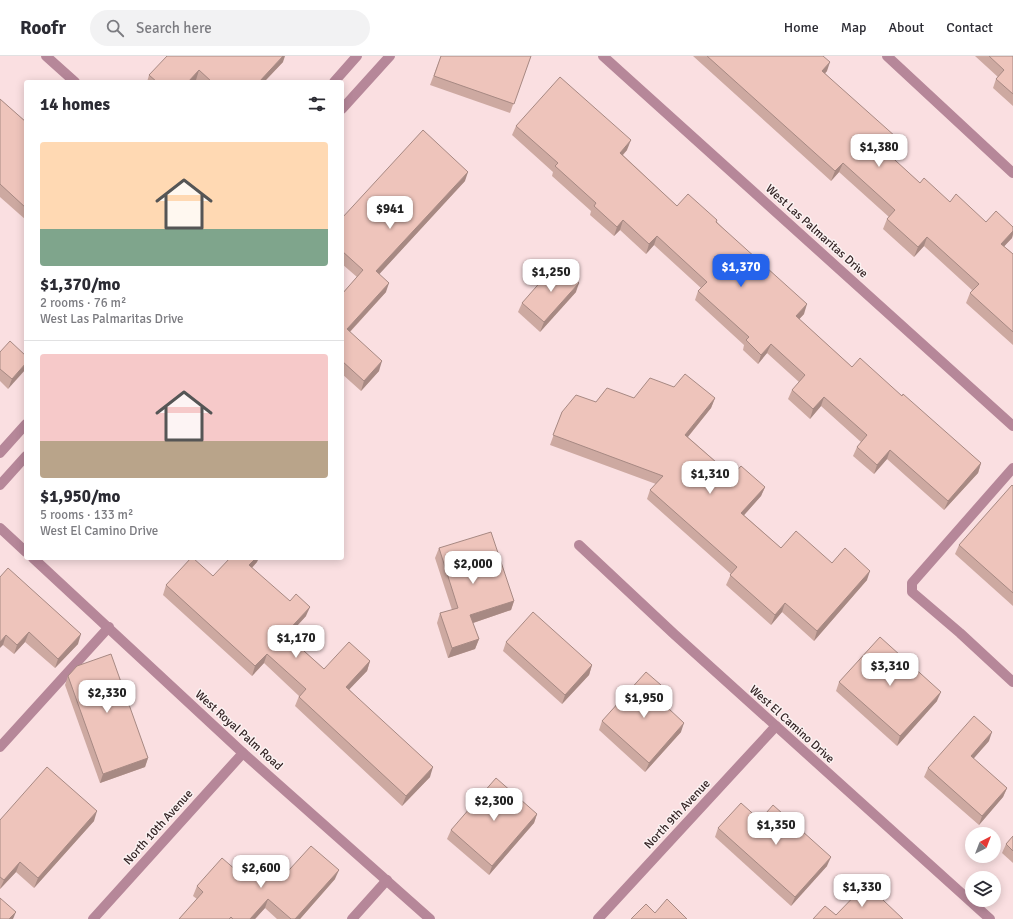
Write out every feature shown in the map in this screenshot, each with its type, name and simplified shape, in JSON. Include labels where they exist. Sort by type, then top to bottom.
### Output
[{"type":"street","points":[[46,56],[73,80]]},
{"type":"street","points":[[336,80],[357,56]]},
{"type":"street","points":[[344,107],[390,56]]},
{"type":"street","name":"West Las Palmaritas Drive","points":[[603,56],[1013,426]]},
{"type":"street","points":[[886,56],[1013,173]]},
{"type":"street","points":[[0,452],[24,426]]},
{"type":"street","points":[[0,485],[24,458]]},
{"type":"street","points":[[1013,468],[912,583],[912,592],[960,633],[1013,682]]},
{"type":"street","points":[[0,528],[24,550]]},
{"type":"street","name":"West El Camino Drive","points":[[579,545],[674,634],[990,919]]},
{"type":"street","name":"West Royal Palm Road","points":[[35,560],[243,753],[430,919]]},
{"type":"street","points":[[0,747],[109,628]]},
{"type":"street","name":"North 9th Avenue","points":[[598,919],[776,726]]},
{"type":"street","name":"North 10th Avenue","points":[[93,919],[243,753]]},
{"type":"street","points":[[352,919],[387,880]]},
{"type":"building","points":[[167,56],[283,56],[261,80],[210,80],[199,70],[190,80],[155,80],[149,75]]},
{"type":"building","points":[[441,56],[531,56],[514,104],[434,76]]},
{"type":"building","points":[[707,56],[823,56],[830,62],[822,71],[896,137],[884,150],[920,183],[924,178],[950,202],[956,194],[986,222],[996,211],[1013,227],[1013,231],[1001,244],[1013,254],[1013,332],[970,293],[979,284],[927,237],[918,247],[887,219],[895,210],[843,163],[835,171]]},
{"type":"building","points":[[989,56],[1013,56],[1013,94],[996,79],[1004,70]]},
{"type":"building","points":[[560,77],[631,140],[620,153],[677,206],[688,194],[717,220],[716,222],[807,304],[796,316],[852,367],[860,358],[981,463],[948,501],[890,450],[877,465],[857,447],[867,435],[824,397],[813,409],[792,390],[805,375],[771,344],[761,355],[746,340],[749,337],[698,291],[707,282],[657,236],[649,244],[623,220],[617,227],[594,206],[596,203],[555,166],[558,163],[516,126]]},
{"type":"building","points":[[0,99],[24,120],[24,206],[0,184]]},
{"type":"building","points":[[423,130],[468,172],[376,271],[389,283],[347,329],[382,361],[364,381],[344,363],[344,292],[363,270],[344,253],[344,216]]},
{"type":"building","points":[[557,263],[579,283],[544,322],[522,303]]},
{"type":"building","points":[[10,341],[24,354],[24,365],[12,379],[0,369],[0,352]]},
{"type":"building","points":[[685,374],[715,398],[685,435],[732,476],[741,466],[765,487],[741,513],[781,548],[796,531],[832,563],[845,548],[870,571],[817,631],[785,603],[775,615],[730,575],[737,567],[650,490],[663,476],[553,435],[562,412],[576,395],[596,402],[607,388],[634,398],[650,378],[674,387]]},
{"type":"building","points":[[1012,485],[1013,486],[1013,593],[959,545]]},
{"type":"building","points":[[491,532],[514,601],[470,615],[479,639],[452,648],[440,613],[458,608],[439,548]]},
{"type":"building","points":[[189,560],[195,560],[213,576],[228,560],[254,560],[249,565],[290,601],[296,594],[310,607],[285,634],[324,669],[349,642],[370,661],[346,687],[433,767],[406,796],[299,697],[306,689],[267,654],[255,666],[166,585]]},
{"type":"building","points":[[8,568],[81,634],[58,659],[29,632],[17,645],[6,635],[0,642],[0,577]]},
{"type":"building","points":[[533,612],[592,665],[565,695],[506,642]]},
{"type":"building","points":[[880,637],[941,692],[900,736],[839,682]]},
{"type":"building","points":[[111,654],[148,758],[103,774],[68,676],[77,666]]},
{"type":"building","points":[[646,672],[661,685],[653,694],[684,723],[649,763],[602,721]]},
{"type":"building","points":[[974,716],[992,732],[971,756],[1007,788],[982,816],[928,768]]},
{"type":"building","points":[[47,767],[97,811],[38,878],[20,862],[4,880],[0,877],[0,820]]},
{"type":"building","points":[[496,778],[537,814],[492,866],[451,830]]},
{"type":"building","points":[[741,803],[760,820],[773,805],[831,857],[795,897],[718,828]]},
{"type":"building","points":[[1013,836],[1013,851],[1006,844]]},
{"type":"building","points":[[311,846],[339,870],[295,919],[291,919],[268,899],[250,919],[233,919],[231,917],[229,919],[179,919],[203,892],[197,886],[222,858],[245,878],[259,863],[279,881]]},
{"type":"building","points":[[866,884],[903,919],[813,919],[825,906],[836,915]]},
{"type":"building","points":[[0,898],[16,912],[9,919],[0,919]]},
{"type":"building","points":[[667,899],[687,919],[631,919],[646,904],[655,913]]}]
